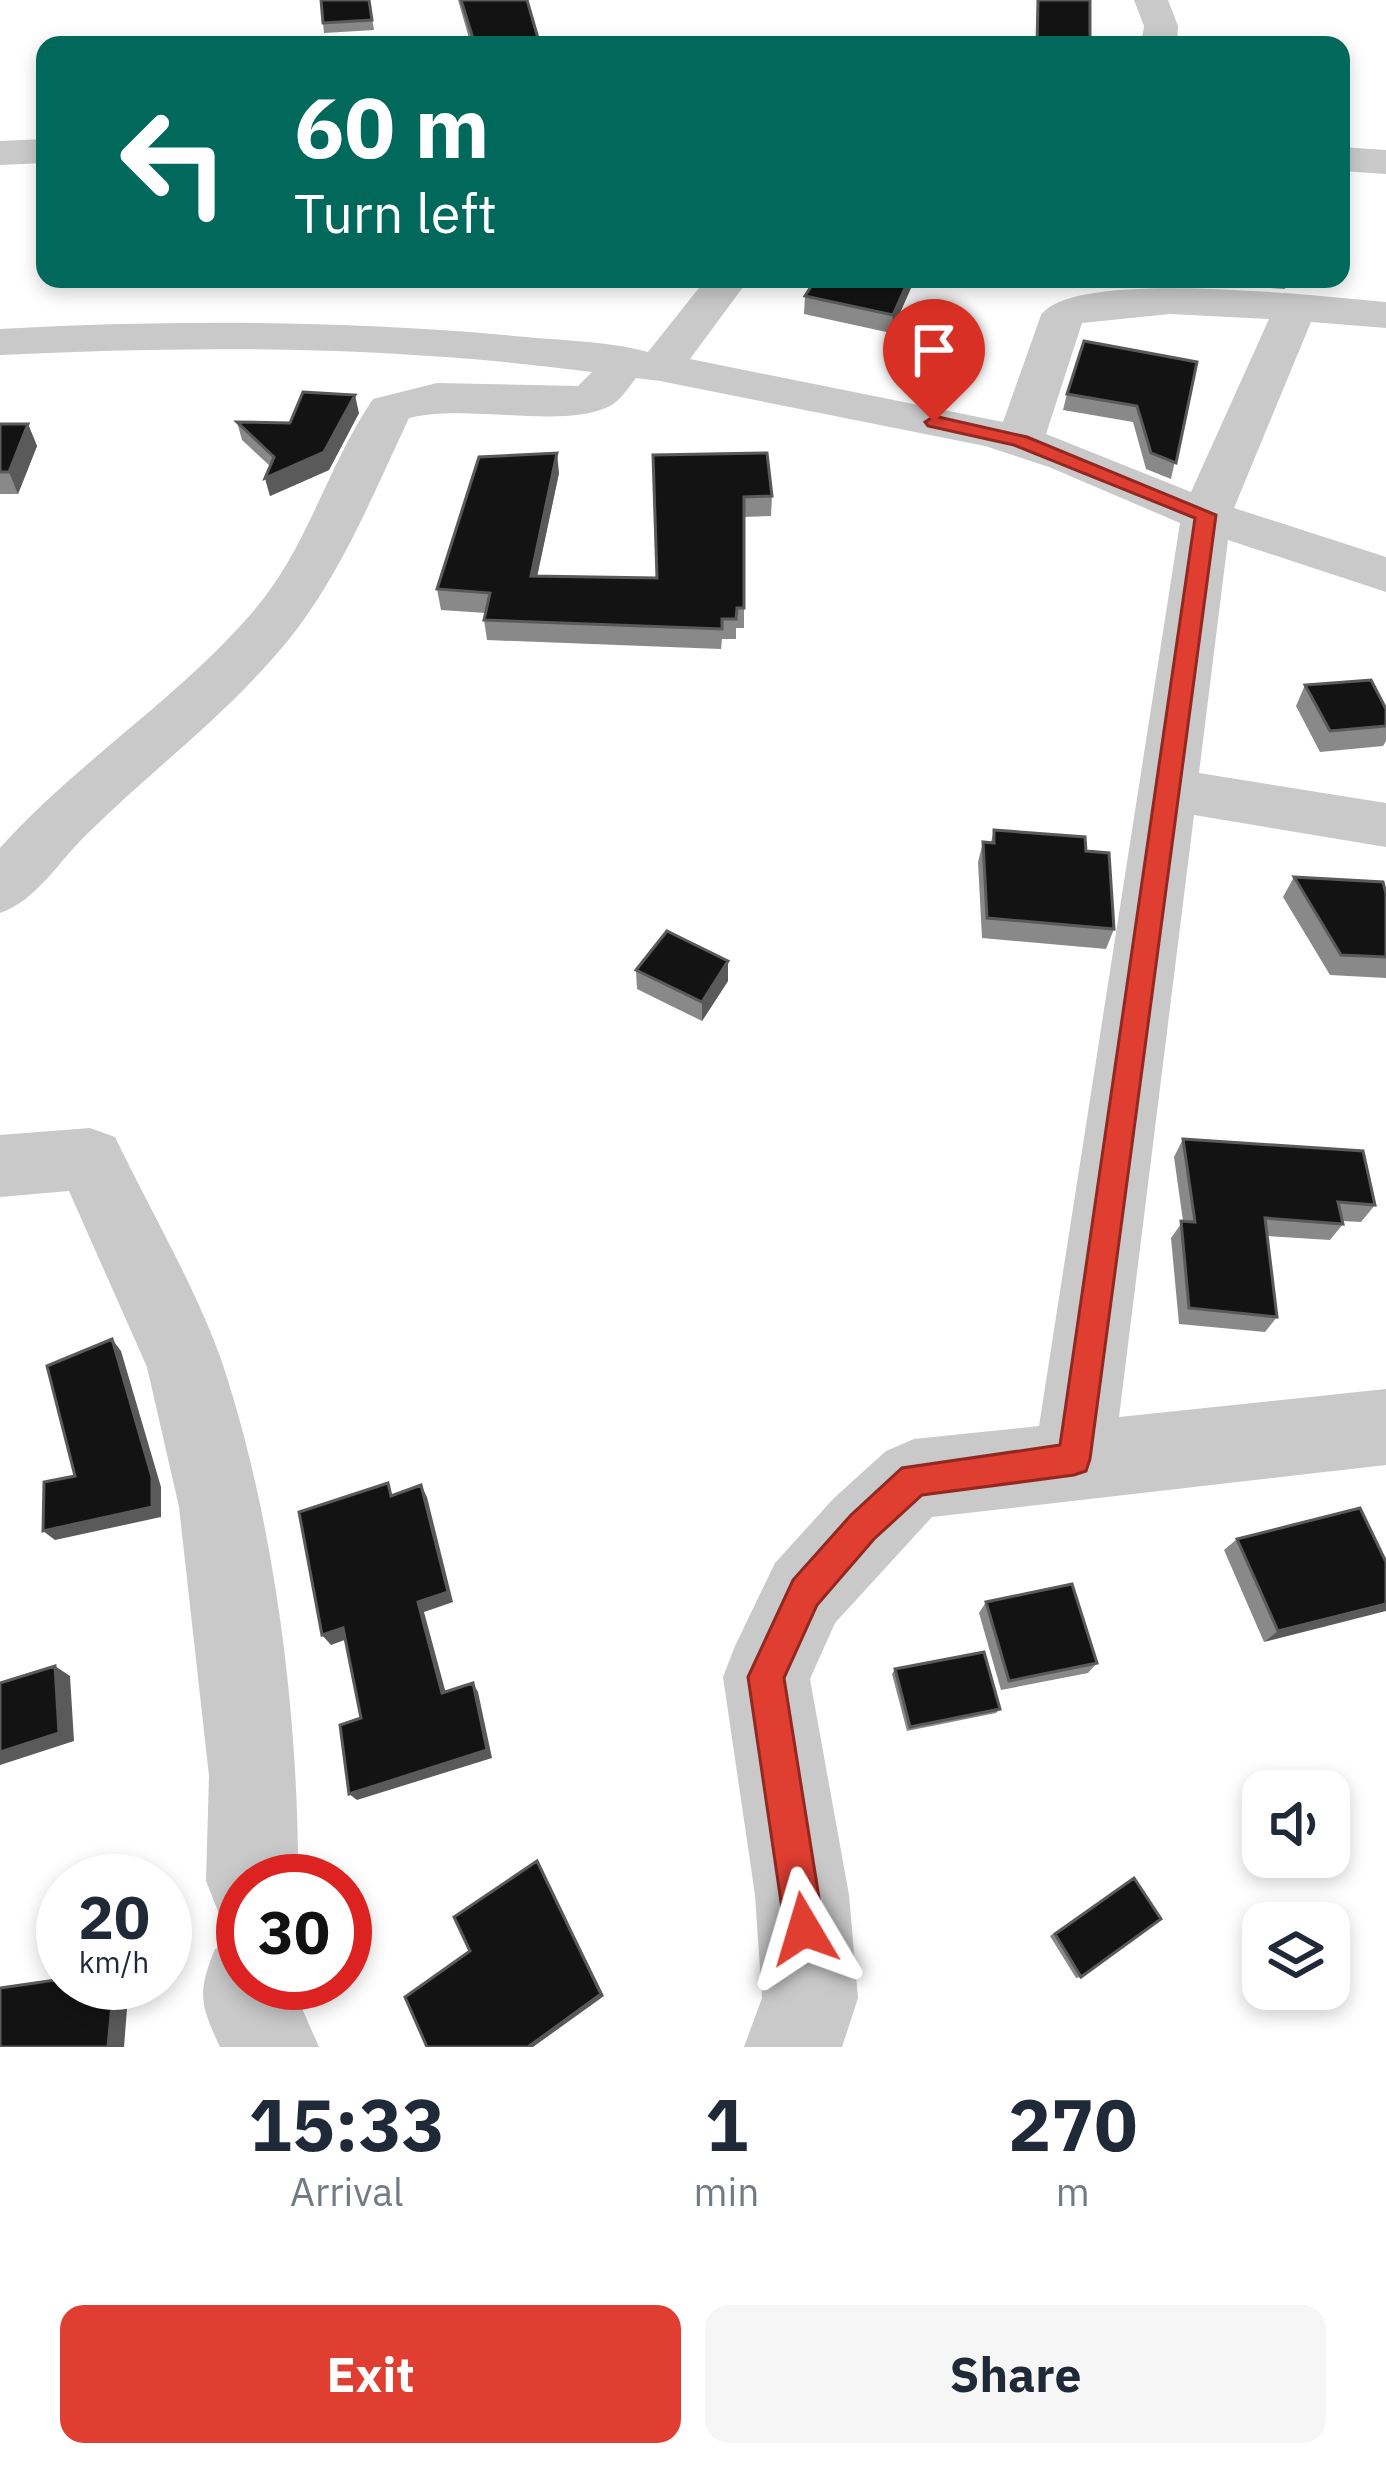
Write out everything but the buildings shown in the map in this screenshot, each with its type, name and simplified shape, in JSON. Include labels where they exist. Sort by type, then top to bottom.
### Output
[{"type":"street","points":[[1151,0],[1160,36]]},
{"type":"street","points":[[0,153],[36,151]]},
{"type":"street","points":[[1350,160],[1386,162]]},
{"type":"street","points":[[0,889],[277,618],[302,582],[389,409],[437,397],[583,400],[644,363],[719,288]]},
{"type":"street","points":[[1020,441],[1063,316],[1082,304],[1154,302],[1386,315]]},
{"type":"street","points":[[1074,1459],[1206,515],[1295,309]]},
{"type":"street","points":[[0,342],[102,335],[277,335],[450,343],[644,363],[763,382],[1020,441],[1206,515],[1386,575]]},
{"type":"street","points":[[1285,540],[1386,542]]},
{"type":"street","points":[[1171,790],[1386,825]]},
{"type":"street","points":[[0,1166],[90,1159],[185,1366],[220,1507],[254,1776],[253,1854]]},
{"type":"street","points":[[793,2047],[810,1998],[802,1895],[766,1677],[805,1593],[862,1527],[914,1479],[1386,1427]]},
{"type":"street","points":[[253,2010],[270,2047]]},
{"type":"route","points":[[804,1929],[766,1677],[805,1593],[862,1527],[914,1479],[1074,1459],[1206,515],[1020,441],[934,422]]}]
